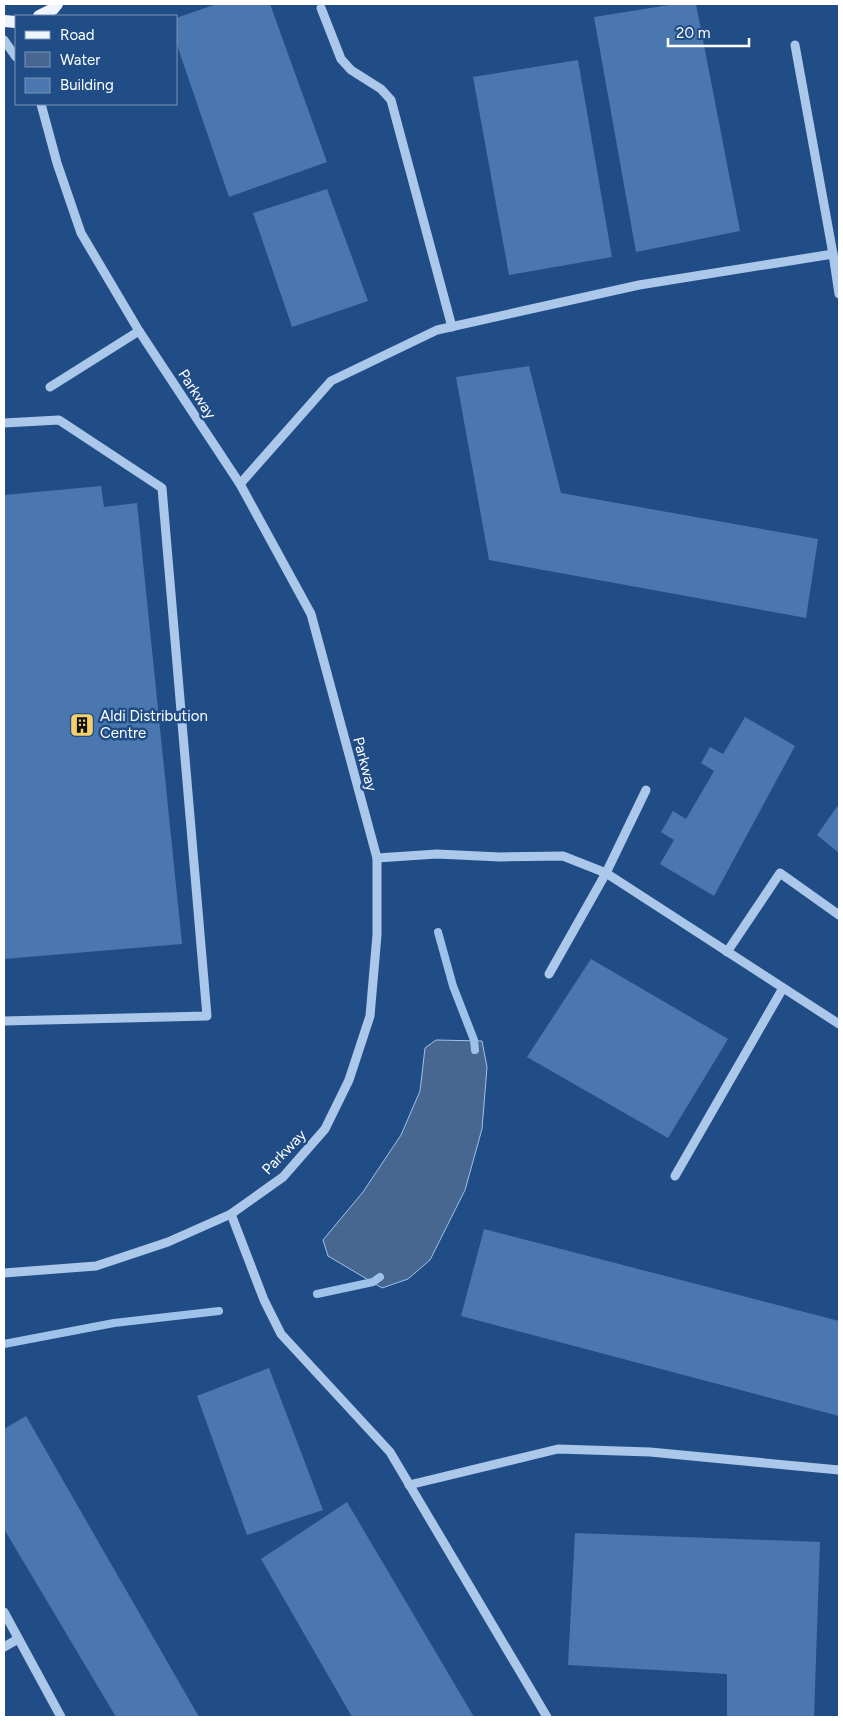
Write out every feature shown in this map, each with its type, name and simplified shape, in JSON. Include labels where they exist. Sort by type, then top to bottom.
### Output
[{"type":"main road","points":[[42,15],[54,10]]},
{"type":"street","points":[[321,8],[341,59],[351,70],[380,88],[391,100],[452,327]]},
{"type":"street","points":[[4,40],[15,56]]},
{"type":"street","points":[[795,45],[839,294]]},
{"type":"street","name":"Parkway","points":[[4,1273],[96,1266],[168,1242],[231,1214],[283,1177],[325,1129],[349,1080],[370,1016],[377,935],[377,858],[311,614],[240,484],[139,331],[81,233],[56,163],[41,105]]},
{"type":"street","points":[[240,484],[331,381],[430,333],[639,285],[833,254]]},
{"type":"street","points":[[50,386],[139,331]]},
{"type":"street","points":[[4,423],[59,420],[162,488],[207,1016],[4,1021]]},
{"type":"street","points":[[549,974],[606,873],[646,790]]},
{"type":"street","points":[[377,858],[437,854],[500,857],[563,856],[606,873],[839,1024]]},
{"type":"street","points":[[727,952],[780,873],[839,915]]},
{"type":"street","points":[[675,1176],[783,988]]},
{"type":"street","points":[[231,1214],[264,1300],[281,1334],[390,1452],[547,1717]]},
{"type":"street","points":[[409,1485],[558,1449],[650,1452],[839,1470]]},
{"type":"street","points":[[4,1612],[61,1717]]},
{"type":"street","points":[[4,1647],[18,1639]]},
{"type":"water","points":[[436,1040],[482,1041],[487,1067],[482,1129],[465,1190],[430,1260],[408,1279],[382,1288],[328,1256],[323,1240],[363,1192],[401,1135],[420,1091],[425,1048]]},
{"type":"building","points":[[217,4],[270,4],[327,162],[229,197],[178,48],[178,17]]},
{"type":"building","points":[[675,4],[696,4],[740,231],[636,252],[594,17]]},
{"type":"building","points":[[578,60],[612,257],[509,275],[473,77]]},
{"type":"building","points":[[327,189],[368,301],[292,327],[253,213]]},
{"type":"building","points":[[529,366],[561,493],[818,539],[806,618],[489,560],[456,377]]},
{"type":"building","name":"Aldi Distribution Centre","points":[[101,486],[104,507],[137,503],[182,944],[4,959],[4,495]]},
{"type":"building","points":[[745,717],[795,746],[714,896],[660,864],[674,840],[661,832],[673,811],[686,819],[714,771],[701,763],[710,747],[723,754]]},
{"type":"building","points":[[839,804],[839,853],[817,835]]},
{"type":"building","points":[[591,959],[728,1039],[668,1138],[527,1057]]},
{"type":"building","points":[[484,1229],[839,1321],[839,1416],[461,1316]]},
{"type":"building","points":[[269,1368],[323,1510],[247,1535],[197,1396]]},
{"type":"building","points":[[26,1416],[199,1717],[116,1717],[4,1529],[4,1429]]},
{"type":"building","points":[[347,1502],[474,1717],[352,1717],[261,1559]]},
{"type":"building","points":[[575,1533],[820,1542],[814,1717],[727,1717],[727,1674],[568,1665]]},
{"type":"waterway","points":[[438,932],[453,986],[474,1040],[475,1050]]},
{"type":"waterway","points":[[317,1294],[373,1282],[380,1277]]},
{"type":"waterway","points":[[4,1344],[114,1323],[219,1311]]},
{"type":"place","name":"Aldi Distribution Centre","points":[[82,725]]}]
